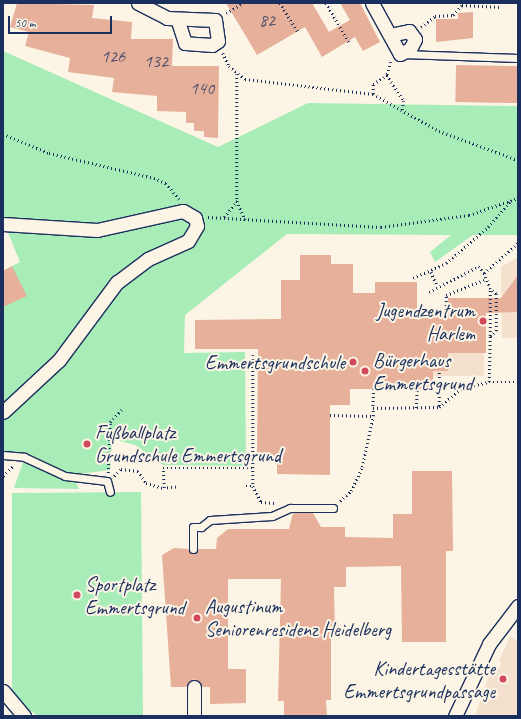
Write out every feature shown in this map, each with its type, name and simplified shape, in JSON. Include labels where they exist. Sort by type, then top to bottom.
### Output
[{"type":"street","points":[[138,3],[160,16],[177,19],[215,20],[218,41],[212,45],[185,43],[177,19]]},
{"type":"street","points":[[372,3],[400,54],[414,45],[413,34],[401,31],[393,39]]},
{"type":"street","points":[[3,224],[97,230],[183,211],[195,218],[195,234],[188,241],[148,259],[117,282],[59,360],[3,412]]},
{"type":"street","points":[[455,716],[489,644],[518,606]]},
{"type":"street","points":[[194,687],[194,716]]},
{"type":"street","points":[[3,691],[24,716]]},
{"type":"lane","points":[[400,54],[518,58]]},
{"type":"lane","points":[[3,455],[24,457],[65,476],[107,481],[110,492]]},
{"type":"lane","points":[[193,550],[193,527],[201,527],[210,520],[272,516],[290,508],[333,508]]},
{"type":"path","points":[[215,20],[243,3]]},
{"type":"path","points":[[280,3],[299,34]]},
{"type":"path","points":[[326,3],[349,42]]},
{"type":"path","points":[[413,34],[435,16],[453,15],[462,5],[501,6]]},
{"type":"path","points":[[218,41],[229,66],[237,74],[257,82],[373,94],[440,131],[518,160]]},
{"type":"path","points":[[237,74],[237,201],[245,220]]},
{"type":"path","points":[[373,94],[373,84],[387,75],[404,101],[402,110]]},
{"type":"path","points":[[3,134],[48,153],[154,178],[176,193],[183,211]]},
{"type":"path","points":[[195,218],[223,217],[245,220],[381,227],[448,219],[518,198]]},
{"type":"path","points":[[223,217],[237,201]]},
{"type":"path","points":[[413,278],[431,272],[488,227],[511,201]]},
{"type":"path","points":[[484,273],[518,243]]},
{"type":"path","points":[[429,292],[437,285],[479,266],[484,273],[484,280],[490,289],[496,294],[496,331],[490,336]]},
{"type":"path","points":[[431,272],[437,285]]},
{"type":"path","points":[[446,314],[446,295],[484,280]]},
{"type":"path","points":[[489,382],[490,289]]},
{"type":"path","points":[[253,355],[253,486],[261,502],[282,503]]},
{"type":"path","points":[[439,371],[439,407]]},
{"type":"path","points":[[374,408],[439,407],[462,388],[489,382],[518,382]]},
{"type":"path","points":[[333,508],[351,491],[362,467],[373,416],[374,389]]},
{"type":"path","points":[[416,408],[417,389]]},
{"type":"path","points":[[107,481],[110,422],[122,410]]},
{"type":"path","points":[[330,416],[373,416]]},
{"type":"path","points":[[164,488],[163,468],[253,468]]},
{"type":"path","points":[[107,481],[121,469],[138,471],[146,483],[164,488],[176,487]]},
{"type":"path","points":[[246,486],[253,486]]},
{"type":"shaded area","points":[[518,257],[518,338],[502,338],[501,267]]},
{"type":"shaded area","points":[[433,337],[484,337],[484,376],[433,376]]},
{"type":"shaded area","name":"Kindertagesstätte Emmertsgrundpassage","points":[[510,636],[518,642],[518,716],[475,716],[490,672],[495,673],[502,663],[499,661]]},
{"type":"green space","points":[[3,51],[218,147],[308,103],[518,106],[518,235],[473,235],[435,262],[430,252],[451,235],[287,234],[185,315],[184,353],[245,352],[246,466],[163,465],[135,445],[112,439],[110,470],[72,475],[79,489],[14,488],[26,454],[3,453],[3,271],[20,262],[3,220]]},
{"type":"green space","name":"Sportplatz Emmertsgrund","points":[[141,492],[143,716],[38,716],[12,698],[12,493]]},
{"type":"building","points":[[17,3],[94,5],[92,18],[132,22],[131,39],[173,39],[172,66],[219,66],[218,138],[204,137],[204,131],[194,131],[194,123],[186,123],[186,112],[157,111],[157,96],[112,92],[114,78],[68,72],[70,58],[25,46],[29,32],[10,27]]},
{"type":"building","points":[[226,3],[312,3],[329,32],[350,20],[340,3],[360,3],[380,42],[363,51],[355,37],[322,57],[305,27],[257,55]]},
{"type":"building","points":[[473,12],[473,38],[436,42],[436,19],[458,19],[458,13]]},
{"type":"building","points":[[456,65],[518,66],[517,103],[455,102]]},
{"type":"building","name":"Emmertsgrundschule","points":[[300,255],[331,255],[331,264],[353,264],[353,293],[375,293],[375,282],[417,282],[417,316],[448,316],[448,298],[501,298],[518,275],[518,312],[486,313],[486,353],[448,353],[448,371],[433,371],[433,389],[350,389],[350,405],[330,405],[330,475],[277,474],[277,460],[257,460],[258,349],[195,349],[195,320],[281,319],[281,280],[300,280]]},
{"type":"building","points":[[12,266],[27,296],[3,307],[3,271]]},
{"type":"building","points":[[412,471],[452,471],[453,551],[446,551],[446,642],[402,642],[401,566],[346,567],[346,587],[334,587],[335,635],[331,635],[331,700],[326,700],[327,716],[284,716],[284,701],[278,701],[281,579],[228,579],[228,669],[246,669],[246,703],[210,704],[210,687],[202,687],[194,679],[186,687],[171,687],[162,555],[174,548],[188,549],[193,554],[198,549],[216,549],[217,538],[228,529],[289,529],[293,513],[313,513],[321,527],[345,527],[345,537],[393,538],[393,514],[412,514]]},
{"type":"place","name":"Jugendzentrum Harlem","points":[[483,321]]},
{"type":"place","name":"Emmertsgrundschule","points":[[353,362]]},
{"type":"place","name":"Bürgerhaus Emmertsgrund","points":[[365,371]]},
{"type":"place","name":"Fußballplatz Grundschule Emmertsgrund","points":[[87,444]]},
{"type":"place","name":"Sportplatz Emmertsgrund","points":[[77,595]]},
{"type":"place","name":"Augustinum Seniorenresidenz Heidelberg","points":[[197,618]]},
{"type":"place","name":"Kindertagesstätte Emmertsgrundpassage","points":[[503,679]]}]
